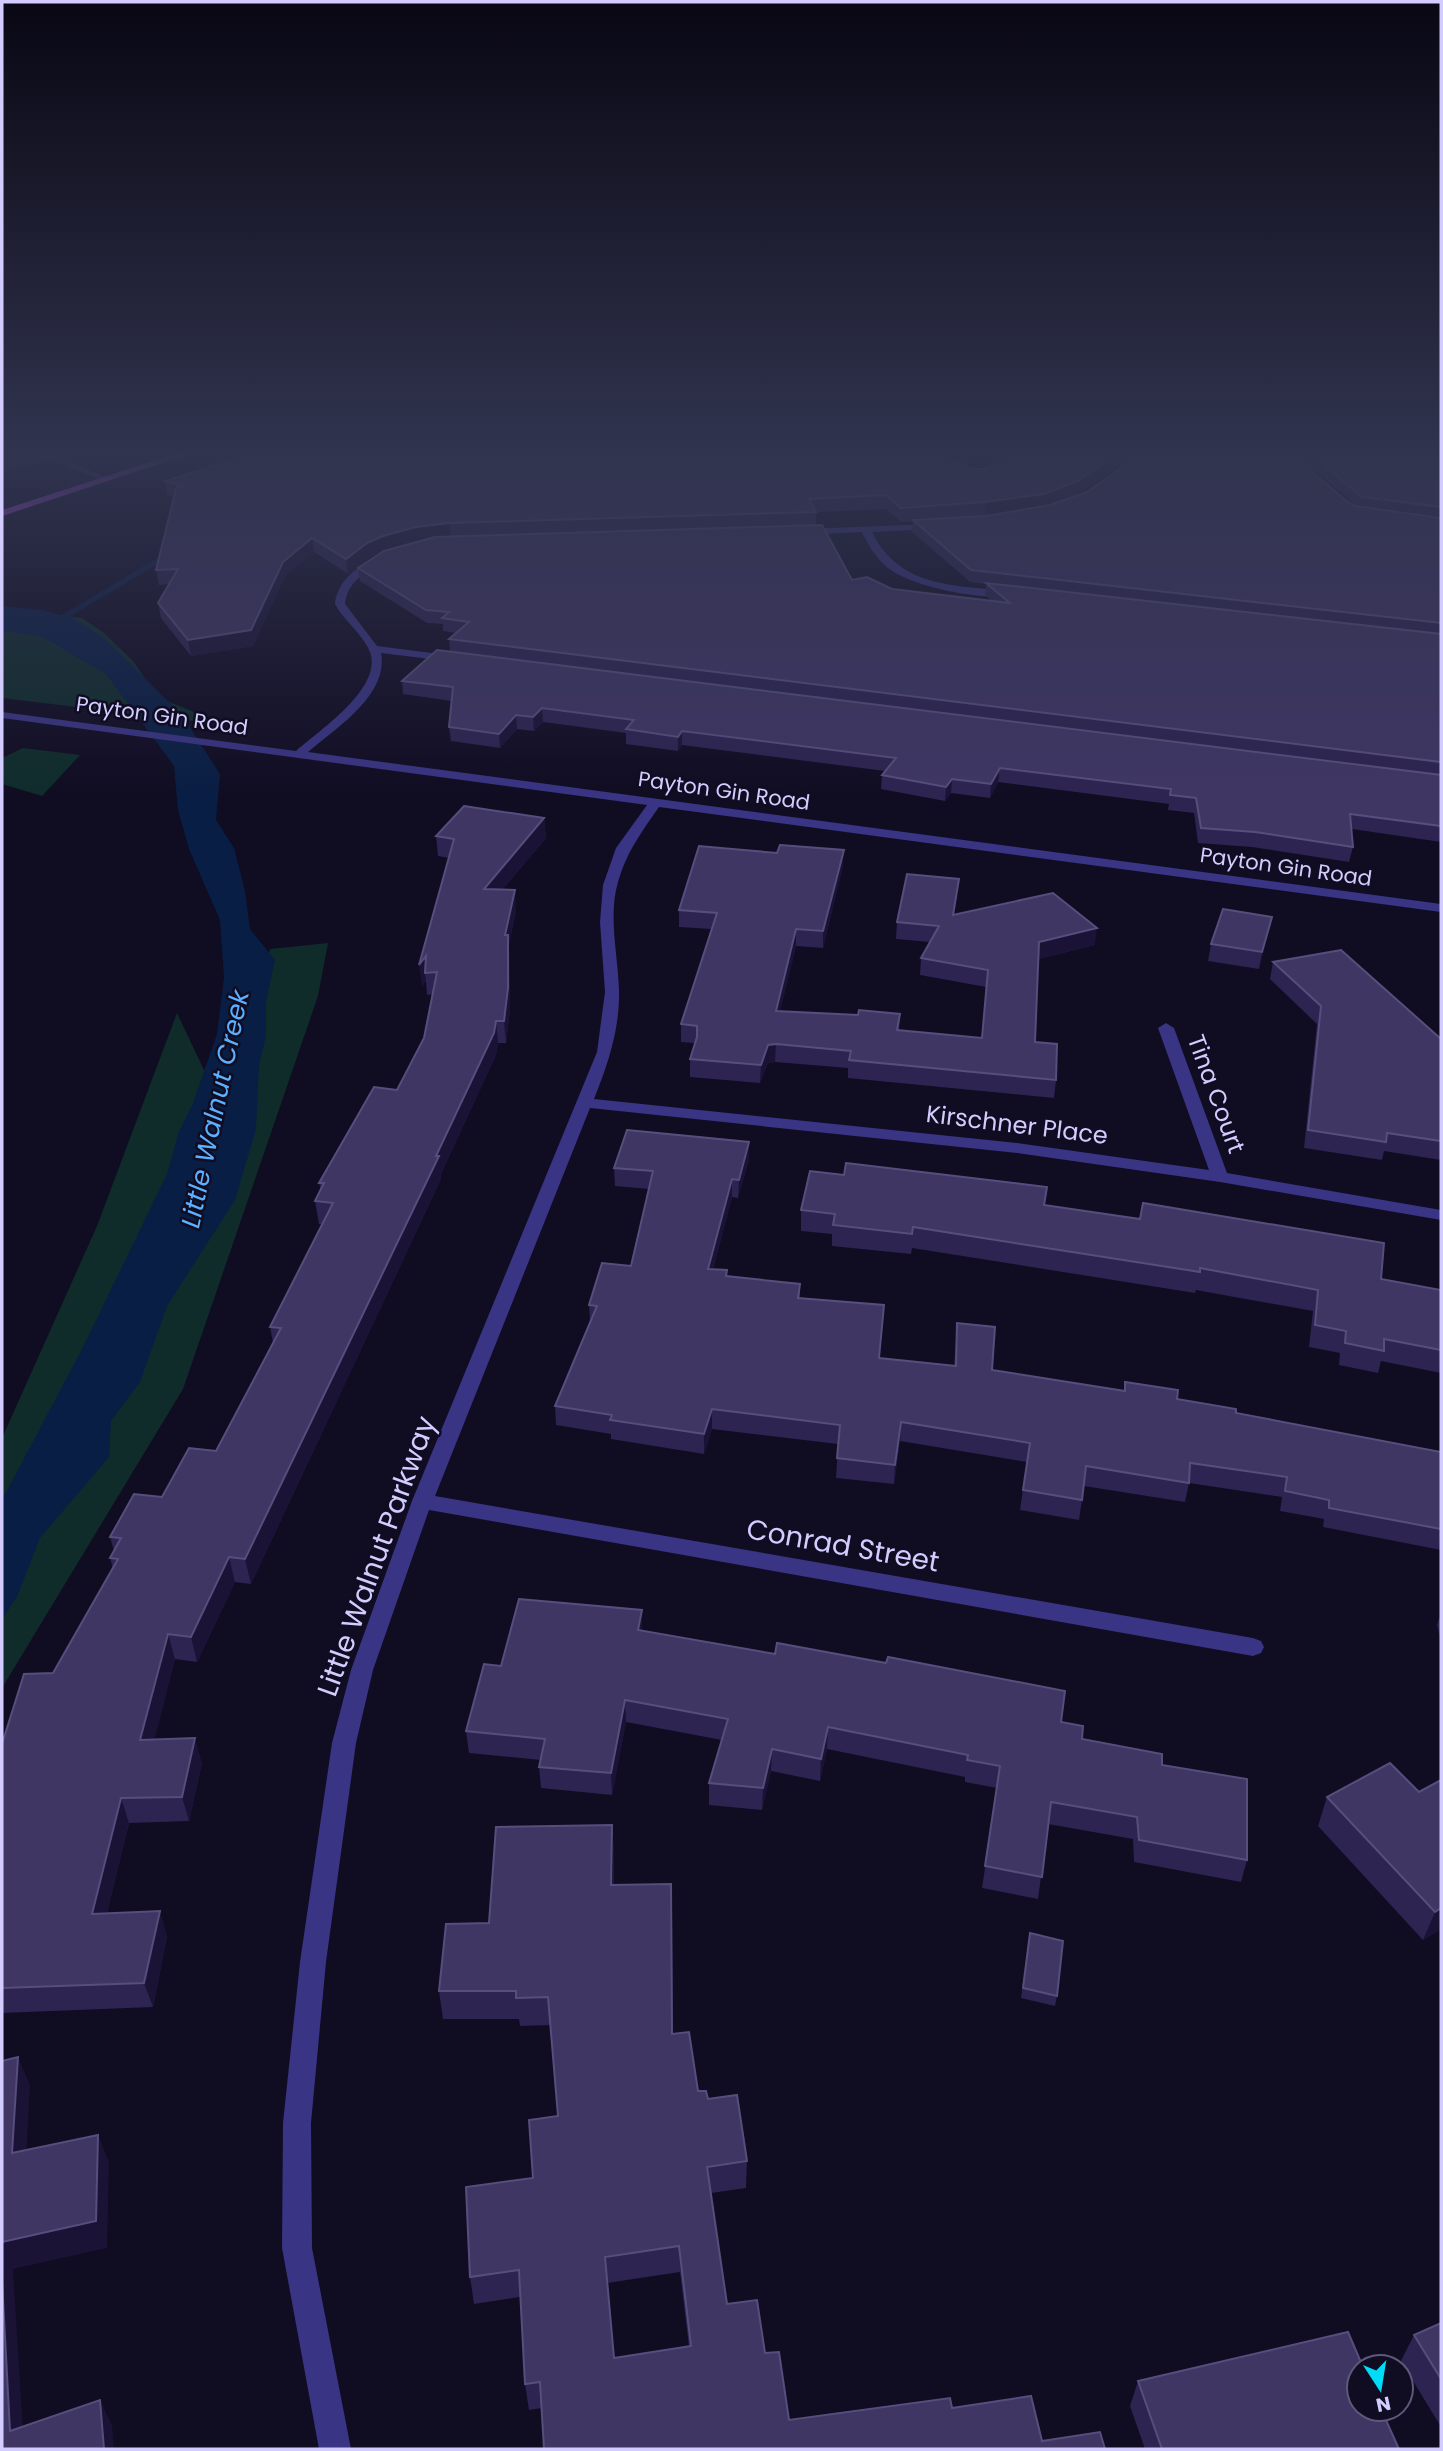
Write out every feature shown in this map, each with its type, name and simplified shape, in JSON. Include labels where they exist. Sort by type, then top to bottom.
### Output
[{"type":"street","points":[[299,754],[358,701],[371,684],[378,668],[375,649],[346,618],[339,603],[340,594],[367,567]]},
{"type":"street","points":[[894,567],[913,577],[945,586],[1021,595]]},
{"type":"street","points":[[375,649],[472,661]]},
{"type":"street","name":"Payton Gin Road","points":[[2,715],[1441,908]]},
{"type":"street","name":"Little Walnut Parkway","points":[[335,2449],[297,2248],[297,2123],[313,1962],[344,1743],[362,1670],[422,1501],[605,1052],[612,992],[607,922],[610,885],[623,848],[657,802]]},
{"type":"street","name":"Tina Court","points":[[1166,1028],[1220,1177]]},
{"type":"street","name":"Kirschner Place","points":[[584,1103],[1017,1148],[1220,1177],[1441,1215]]},
{"type":"street","name":"Conrad Street","points":[[422,1501],[1253,1647]]},
{"type":"green space","points":[[2,608],[82,618],[104,633],[134,662],[157,697],[226,725],[2,698]]},
{"type":"green space","points":[[23,748],[80,755],[42,796],[2,784],[2,758]]},
{"type":"green space","points":[[328,943],[318,996],[183,1389],[2,1688],[2,1438],[97,1226],[177,1013],[204,1070],[259,985],[270,949]]},
{"type":"water","name":"Little Walnut Creek","points":[[2,606],[42,610],[75,619],[105,639],[182,715],[220,774],[216,820],[234,848],[245,891],[250,929],[275,960],[266,1002],[266,1036],[259,1065],[256,1129],[235,1200],[167,1306],[140,1382],[111,1421],[109,1457],[40,1538],[17,1597],[2,1619],[2,1500],[82,1349],[167,1174],[178,1134],[193,1103],[217,1034],[224,977],[220,920],[189,849],[178,810],[174,766],[106,674],[41,636],[2,631]]},
{"type":"building","points":[[157,567],[280,567],[251,630],[188,640],[158,603],[178,569],[156,570]]},
{"type":"building","points":[[845,567],[852,580],[867,577],[892,589],[1010,603],[986,583],[1441,634],[1441,762],[449,639],[469,622],[442,618],[449,612],[426,610],[358,568]]},
{"type":"building","points":[[968,567],[1441,567],[1441,623],[971,570]]},
{"type":"building","points":[[437,650],[1441,775],[1441,826],[1350,814],[1353,847],[1255,832],[1201,828],[1196,798],[1170,795],[1171,789],[1000,768],[991,784],[952,779],[946,787],[882,775],[896,758],[682,731],[678,737],[626,729],[634,720],[542,708],[533,717],[516,715],[499,734],[449,727],[453,687],[402,681]]},
{"type":"building","points":[[464,806],[544,818],[484,889],[515,890],[505,935],[508,935],[508,988],[504,1021],[496,1021],[494,1033],[436,1156],[439,1156],[245,1559],[229,1557],[191,1637],[168,1634],[140,1740],[195,1738],[182,1797],[121,1798],[92,1914],[160,1911],[144,1983],[2,1988],[2,1744],[24,1674],[53,1673],[118,1559],[110,1558],[121,1538],[110,1537],[134,1494],[162,1497],[189,1448],[216,1451],[281,1328],[270,1327],[333,1203],[315,1201],[324,1183],[319,1183],[374,1087],[397,1090],[424,1038],[437,972],[425,973],[426,956],[419,965],[454,839],[436,836]]},
{"type":"building","points":[[780,845],[844,850],[823,931],[796,929],[776,1011],[858,1015],[859,1010],[900,1014],[897,1030],[982,1038],[988,970],[921,958],[939,926],[897,922],[907,874],[959,879],[953,915],[1053,893],[1097,928],[1039,942],[1035,1042],[1057,1044],[1056,1080],[849,1060],[851,1051],[776,1044],[768,1045],[761,1065],[690,1059],[697,1037],[697,1026],[681,1024],[717,913],[679,910],[699,846],[777,853]]},
{"type":"building","points":[[1223,909],[1272,917],[1262,952],[1211,944]]},
{"type":"building","points":[[1341,950],[1441,1039],[1441,1141],[1387,1133],[1386,1142],[1308,1130],[1321,1006],[1273,962]]},
{"type":"building","points":[[627,1130],[749,1142],[739,1180],[732,1179],[708,1269],[727,1270],[726,1276],[800,1284],[798,1298],[884,1305],[879,1358],[956,1366],[957,1323],[995,1327],[992,1370],[1125,1391],[1125,1382],[1178,1390],[1177,1399],[1236,1409],[1236,1413],[1441,1452],[1441,1529],[1329,1508],[1329,1500],[1285,1491],[1287,1477],[1190,1463],[1189,1483],[1086,1466],[1082,1500],[1023,1490],[1030,1443],[901,1422],[895,1465],[837,1458],[840,1425],[712,1409],[704,1434],[610,1420],[612,1415],[555,1406],[597,1306],[589,1305],[602,1263],[631,1266],[653,1171],[614,1168]]},
{"type":"building","points":[[846,1163],[1047,1187],[1044,1205],[1140,1219],[1143,1203],[1384,1243],[1381,1279],[1441,1290],[1441,1350],[1384,1339],[1384,1351],[1345,1343],[1346,1331],[1315,1325],[1318,1290],[1200,1268],[1200,1272],[913,1227],[912,1234],[833,1225],[835,1214],[801,1210],[810,1171],[844,1175]]},
{"type":"building","points":[[519,1599],[642,1610],[638,1630],[775,1654],[777,1643],[886,1663],[888,1657],[1065,1691],[1061,1722],[1083,1726],[1082,1739],[1162,1754],[1162,1765],[1247,1779],[1247,1860],[1139,1840],[1137,1817],[1051,1802],[1042,1877],[985,1866],[1000,1766],[967,1760],[968,1755],[828,1727],[821,1759],[772,1749],[763,1788],[709,1783],[728,1719],[625,1700],[611,1773],[539,1767],[545,1739],[466,1731],[484,1664],[501,1666]]},
{"type":"building","points":[[1390,1763],[1419,1792],[1441,1780],[1441,1908],[1435,1912],[1327,1797]]},
{"type":"building","points":[[612,1825],[611,1885],[671,1884],[672,2034],[689,2032],[698,2091],[706,2091],[708,2099],[737,2095],[747,2161],[707,2167],[727,2304],[757,2300],[765,2353],[779,2352],[789,2420],[950,2398],[952,2408],[1031,2396],[1042,2441],[1100,2432],[1105,2449],[544,2449],[540,2382],[525,2384],[519,2270],[470,2277],[466,2187],[533,2178],[529,2120],[558,2116],[548,1997],[516,1998],[516,1991],[439,1991],[446,1924],[489,1923],[496,1827]],"holes":[[[679,2246],[691,2346],[614,2358],[605,2257]]]},
{"type":"building","points":[[1030,1933],[1063,1941],[1057,1996],[1023,1988]]},
{"type":"building","points":[[18,2057],[12,2153],[98,2135],[96,2221],[2,2242],[2,2061]]},
{"type":"building","points":[[2,2280],[10,2431],[100,2400],[104,2449],[2,2449]]},
{"type":"building","points":[[1441,2323],[1441,2379],[1414,2335]]},
{"type":"building","points":[[1348,2332],[1357,2353],[1345,2353],[1345,2423],[1387,2423],[1399,2449],[1162,2449],[1138,2381]]},
{"type":"waterway","points":[[51,624],[147,567]]}]
